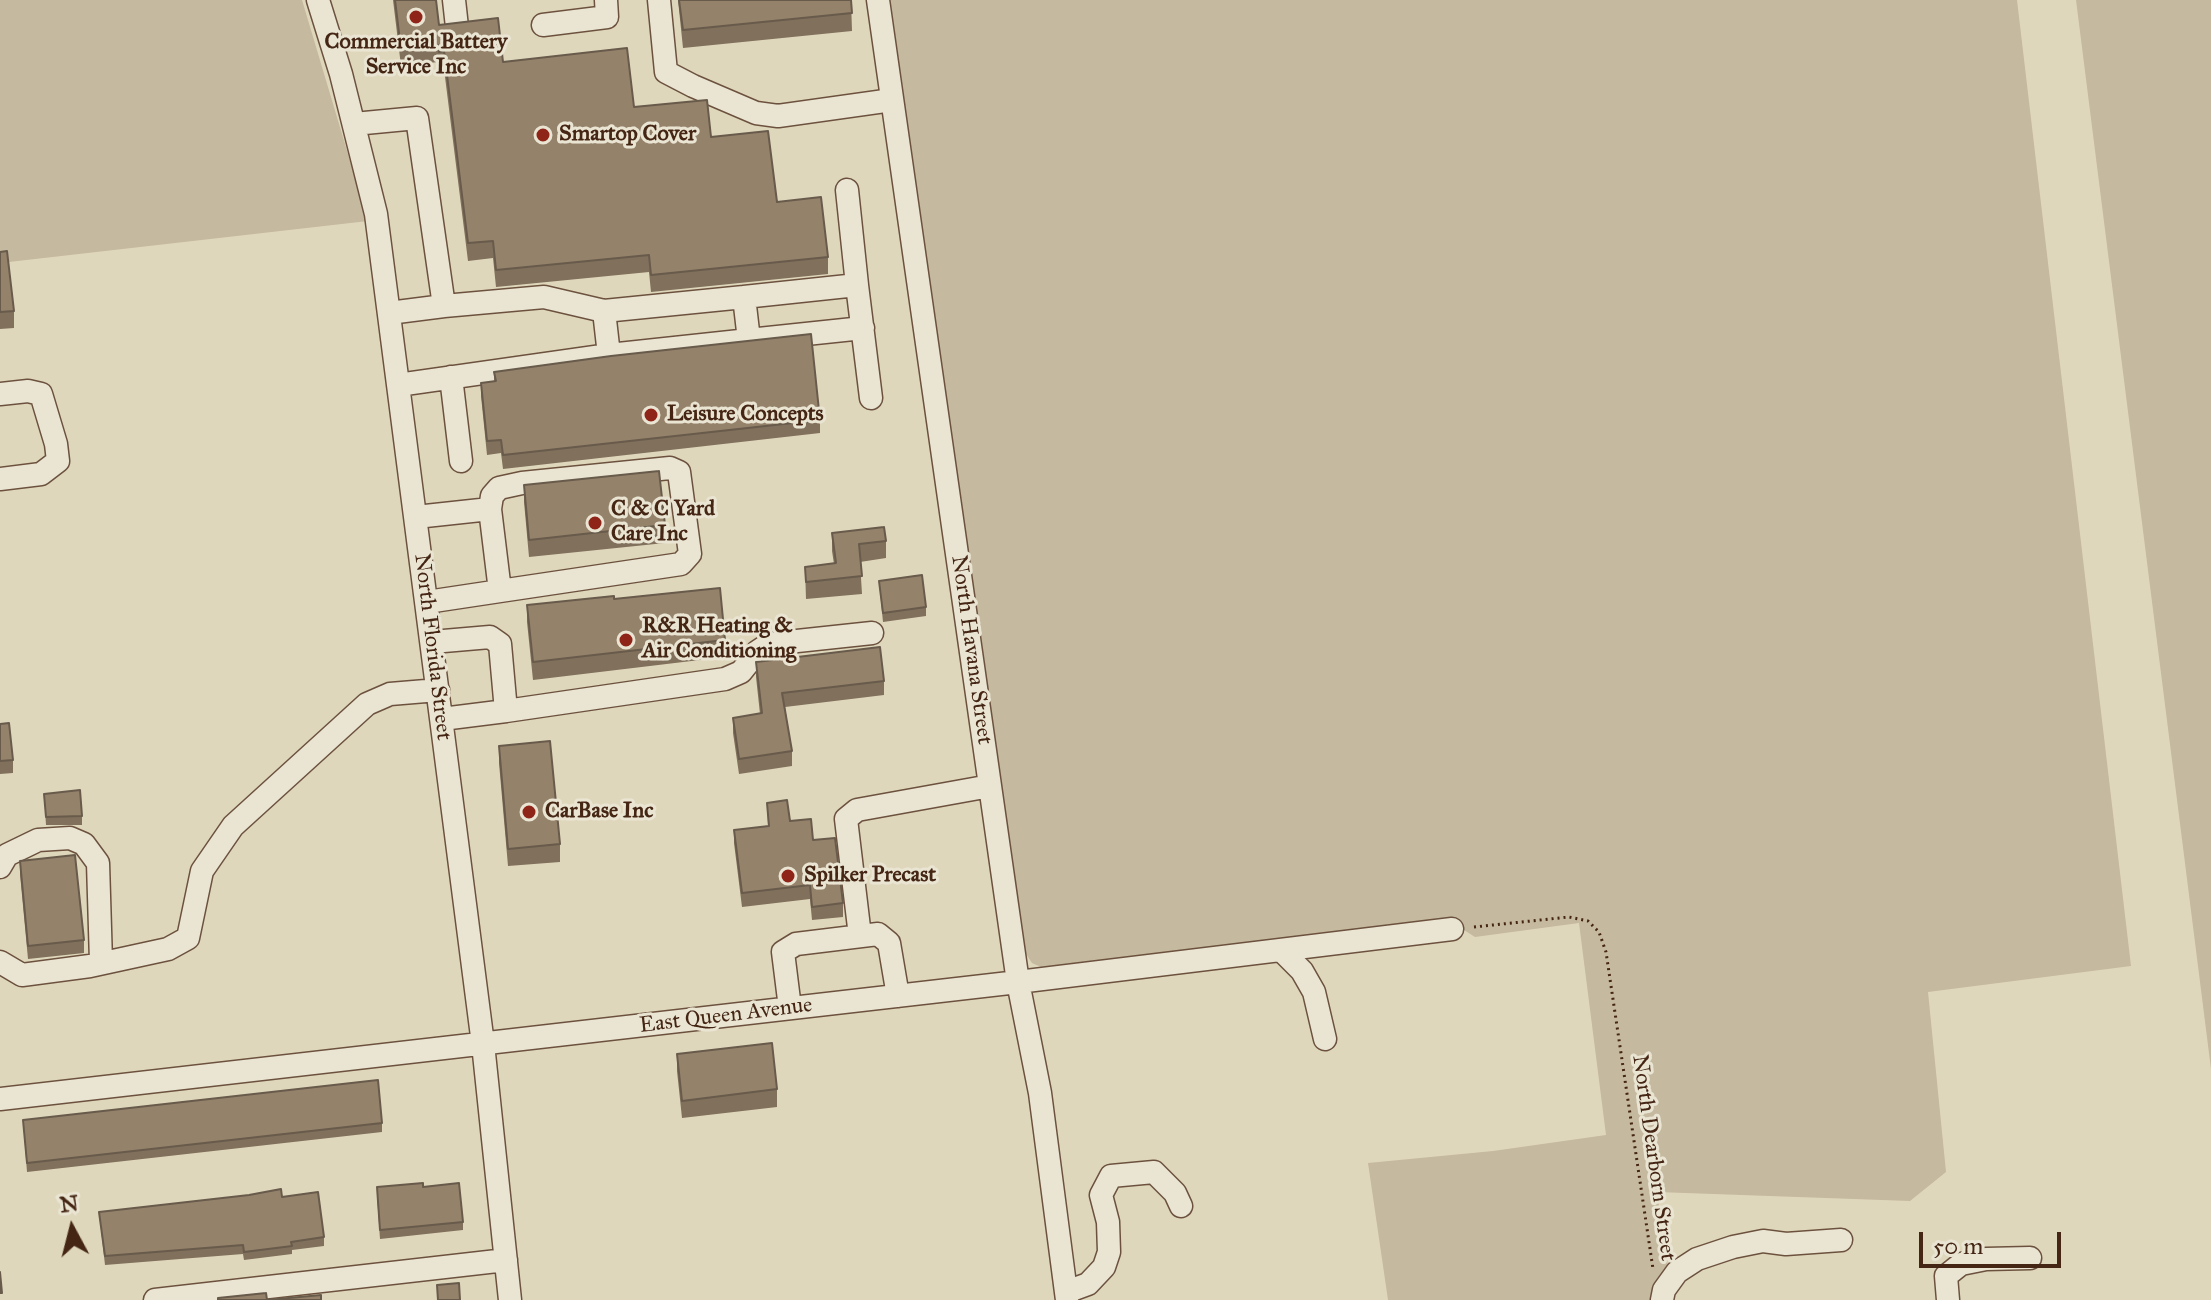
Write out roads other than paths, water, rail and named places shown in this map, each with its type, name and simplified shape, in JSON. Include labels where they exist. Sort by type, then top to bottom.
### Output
[{"type":"street","name":"North Florida Street","points":[[318,0],[376,214],[483,1044],[510,1300]]},
{"type":"street","points":[[454,0],[457,27]]},
{"type":"street","points":[[543,25],[607,17],[606,0]]},
{"type":"street","points":[[659,0],[666,72],[693,86],[756,113],[778,116],[892,100]]},
{"type":"street","name":"North Havana Street","points":[[878,0],[1018,982],[1040,1093],[1066,1296]]},
{"type":"street","points":[[354,124],[417,118],[444,306]]},
{"type":"street","points":[[847,190],[871,398]]},
{"type":"street","points":[[389,313],[544,297],[604,311],[857,285]]},
{"type":"street","points":[[744,297],[749,340]]},
{"type":"street","points":[[604,311],[609,355]]},
{"type":"street","points":[[398,385],[609,355],[863,328]]},
{"type":"street","points":[[451,377],[461,461]]},
{"type":"street","points":[[0,394],[28,391],[41,394],[58,461],[41,474],[0,479]]},
{"type":"street","points":[[427,602],[681,564],[690,554],[679,472],[670,468],[499,488],[492,496],[490,509],[500,591]]},
{"type":"street","points":[[416,517],[490,509]]},
{"type":"street","points":[[442,719],[725,679],[741,672],[757,652],[769,644],[872,633]]},
{"type":"street","points":[[432,642],[490,637],[500,644],[506,711]]},
{"type":"street","points":[[0,962],[22,975],[168,949],[188,938],[202,871],[233,826],[367,704],[390,694],[438,690]]},
{"type":"street","points":[[860,936],[846,819],[857,810],[990,786]]},
{"type":"street","points":[[0,867],[7,855],[38,840],[70,838],[84,844],[98,863],[101,962]]},
{"type":"street","name":"East Queen Avenue","points":[[0,1099],[1452,929]]},
{"type":"street","points":[[790,1008],[783,952],[796,944],[878,934],[889,943],[898,996]]},
{"type":"street","points":[[1282,951],[1302,971],[1314,992],[1325,1039]]},
{"type":"street","points":[[1066,1296],[1088,1284],[1104,1267],[1109,1252],[1108,1222],[1101,1195],[1111,1176],[1154,1172],[1175,1193],[1181,1206]]},
{"type":"street","points":[[1662,1300],[1664,1290],[1677,1272],[1697,1259],[1763,1241],[1786,1244],[1841,1240]]},
{"type":"street","points":[[1948,1300],[1946,1276],[1961,1264],[1986,1259],[2030,1258]]},
{"type":"street","points":[[155,1300],[506,1260]]},
{"type":"place","name":"Commercial Battery Service Inc","points":[[416,17]]},
{"type":"place","name":"Smartop Cover","points":[[543,135]]},
{"type":"place","name":"Leisure Concepts","points":[[651,415]]},
{"type":"place","name":"C & C Yard Care Inc","points":[[595,523]]},
{"type":"place","name":"R&R Heating & Air Conditioning","points":[[626,640]]},
{"type":"place","name":"CarBase Inc","points":[[529,812]]},
{"type":"place","name":"Spilker Precast","points":[[788,876]]}]
